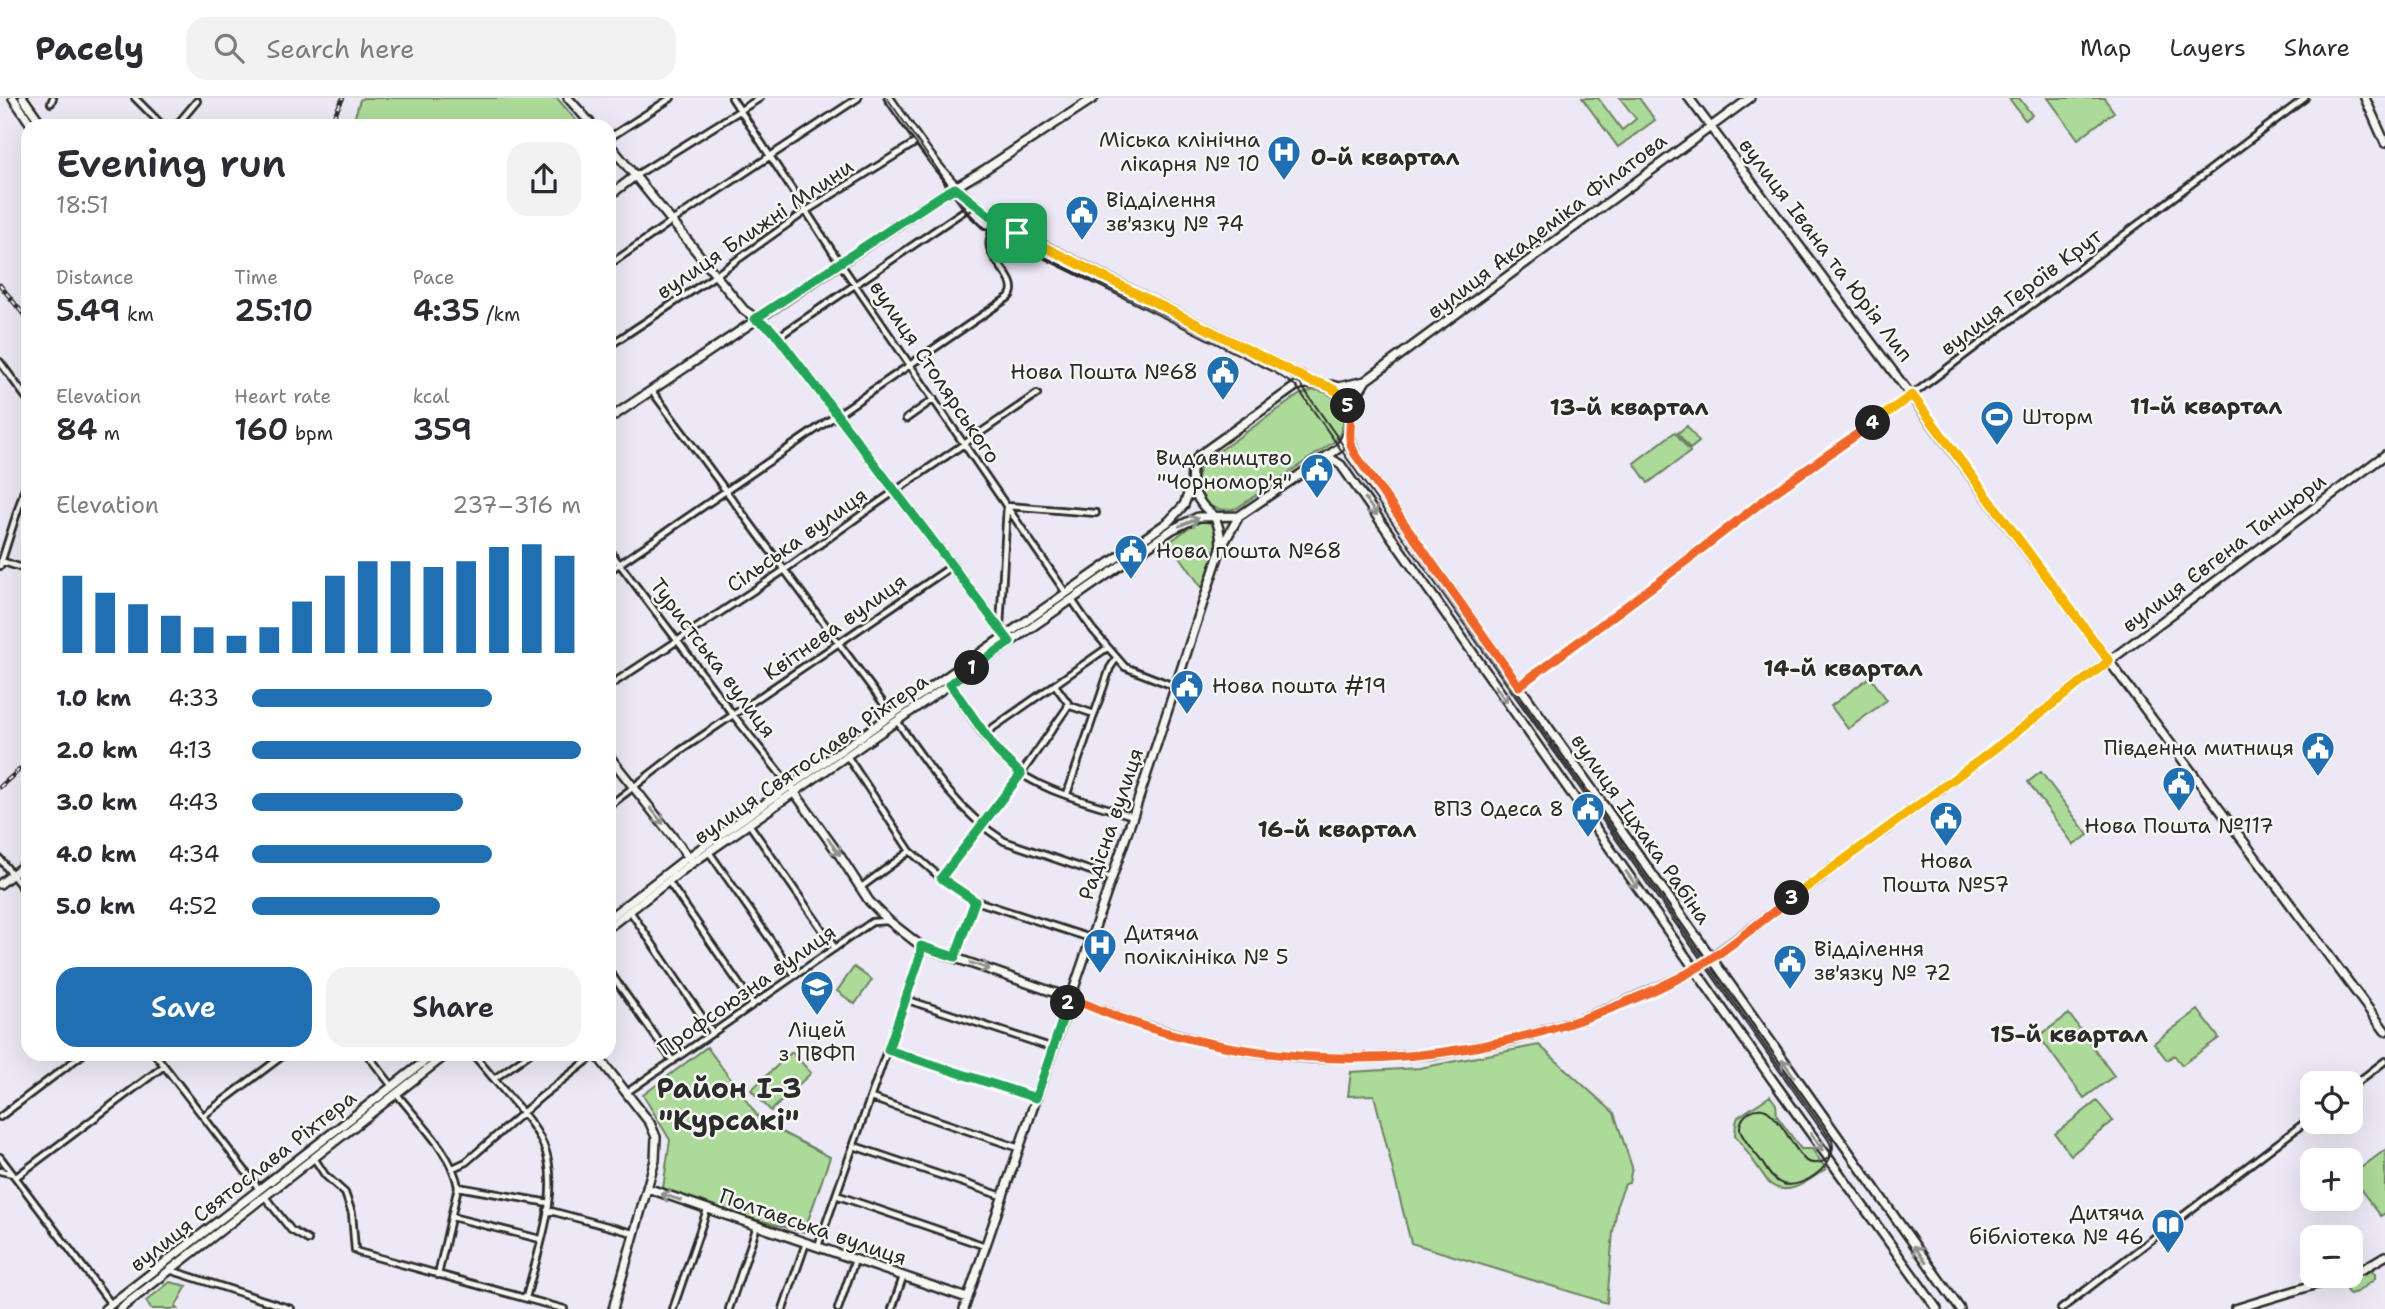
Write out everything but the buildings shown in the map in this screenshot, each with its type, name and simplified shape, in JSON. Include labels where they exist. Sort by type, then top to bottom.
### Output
[{"type":"main road","points":[[13,98],[27,119]]},
{"type":"main road","points":[[23,98],[38,119]]},
{"type":"main road","points":[[568,98],[587,119]]},
{"type":"main road","points":[[889,98],[955,188],[996,221],[1312,382],[1339,387],[1365,382]]},
{"type":"main road","points":[[616,414],[942,195],[1094,98]]},
{"type":"main road","name":"вулиця Івана та Юрія Лип","points":[[1689,98],[2385,1031]]},
{"type":"main road","name":"вулиця Академіка Філатова","points":[[1350,413],[1365,382],[1750,98]]},
{"type":"main road","points":[[2365,98],[2385,144]]},
{"type":"main road","points":[[616,153],[744,310],[778,337],[1005,635]]},
{"type":"main road","points":[[616,191],[635,176]]},
{"type":"main road","name":"вулиця Святослава Ріхтера","points":[[1069,596],[1168,522],[1184,505],[1191,485],[1192,465],[1198,456],[1296,386],[1312,382]]},
{"type":"main road","points":[[1238,516],[1327,456],[1339,447],[1349,434],[1350,413],[1341,394],[1324,384]]},
{"type":"main road","name":"вулиця Іцхака Рабіна","points":[[1349,434],[1355,454],[1960,1309]]},
{"type":"main road","name":"вулиця Євгена Танцюри","points":[[1070,998],[1139,1024],[1204,1042],[1256,1052],[1311,1058],[1403,1057],[1466,1049],[1551,1029],[1620,1004],[1695,969],[1711,958],[2385,455]]},
{"type":"main road","name":"вулиця Іцхака Рабіна","points":[[1327,456],[1341,465],[1937,1309]]},
{"type":"main road","points":[[1191,485],[1202,505],[1213,516],[1220,532],[1221,548]]},
{"type":"main road","name":"вулиця Святослава Ріхтера","points":[[616,922],[691,860],[709,852],[792,789],[847,755],[1005,635],[1186,521],[1213,516],[1238,516]]},
{"type":"main road","name":"Радісна вулиця","points":[[964,1309],[1133,816],[1221,548],[1238,516]]},
{"type":"main road","name":"вулиця Святослава Ріхтера","points":[[616,913],[894,718],[950,684],[1005,635]]},
{"type":"main road","points":[[616,765],[691,860]]},
{"type":"main road","name":"Туристська вулиця","points":[[792,789],[869,901],[888,921],[921,946],[1070,998]]},
{"type":"main road","points":[[0,884],[21,867]]},
{"type":"main road","name":"вулиця Святослава Ріхтера","points":[[120,1309],[262,1193],[314,1158],[426,1061]]},
{"type":"main road","name":"вулиця Святослава Ріхтера","points":[[108,1307],[262,1193],[394,1090],[437,1061]]},
{"type":"main road","points":[[601,1061],[650,1123],[656,1137],[654,1160],[613,1309]]},
{"type":"main road","name":"Полтавська вулиця","points":[[647,1188],[967,1298]]},
{"type":"main road","points":[[2363,1268],[2385,1256]]},
{"type":"main road","points":[[2235,1309],[2304,1288]]},
{"type":"street","points":[[135,98],[156,119]]},
{"type":"street","points":[[616,133],[671,98]]},
{"type":"street","name":"вулиця Столярського","points":[[732,98],[840,263],[1107,648],[1125,667],[1176,687]]},
{"type":"street","points":[[635,176],[760,98]]},
{"type":"street","points":[[616,260],[858,98]]},
{"type":"street","name":"вулиця Героїв Крут","points":[[1519,686],[1772,494],[1912,395],[2305,98]]},
{"type":"street","points":[[182,119],[197,101]]},
{"type":"street","name":"вулиця Ближні Млини","points":[[616,341],[806,211],[919,141]]},
{"type":"street","points":[[778,337],[974,204]]},
{"type":"street","points":[[616,566],[1009,297],[1013,293],[1013,286],[989,247],[996,221]]},
{"type":"street","points":[[0,362],[21,390]]},
{"type":"street","points":[[652,391],[936,778],[980,825],[1004,841],[1111,878]]},
{"type":"street","name":"Сільська вулиця","points":[[616,681],[783,571],[1037,394]]},
{"type":"street","points":[[905,419],[934,399]]},
{"type":"street","points":[[21,500],[1,563],[21,568]]},
{"type":"street","points":[[1005,635],[1007,506],[1096,513]]},
{"type":"street","name":"Туристська вулиця","points":[[616,558],[792,789]]},
{"type":"street","name":"Квітнева вулиця","points":[[616,801],[680,751],[952,566]]},
{"type":"street","points":[[984,734],[1107,648]]},
{"type":"street","points":[[1067,794],[1110,668],[1116,659]]},
{"type":"street","points":[[950,684],[984,734],[1007,763],[1021,774],[1034,782],[1133,816]]},
{"type":"street","points":[[1055,685],[1068,705],[1094,714]]},
{"type":"street","points":[[941,878],[1021,774],[1068,705]]},
{"type":"street","points":[[847,755],[910,851],[941,878],[975,901],[1090,938]]},
{"type":"street","points":[[749,824],[835,948]]},
{"type":"street","points":[[860,888],[910,851]]},
{"type":"street","points":[[709,852],[795,975]]},
{"type":"street","points":[[0,859],[21,886]]},
{"type":"street","points":[[668,881],[754,1005]]},
{"type":"street","points":[[955,957],[975,901]]},
{"type":"street","points":[[630,911],[713,1033]]},
{"type":"street","name":"Профсоюзна вулиця","points":[[626,1093],[872,922],[888,921]]},
{"type":"street","points":[[817,1247],[888,1050],[921,946]]},
{"type":"street","points":[[616,981],[673,1061]]},
{"type":"street","points":[[905,999],[1053,1048]]},
{"type":"street","points":[[888,1050],[1036,1098]]},
{"type":"street","points":[[0,1117],[74,1061]]},
{"type":"street","points":[[160,1061],[291,1230],[309,1240]]},
{"type":"street","points":[[203,1116],[276,1061]]},
{"type":"street","points":[[372,1061],[453,1168],[458,1186],[438,1275]]},
{"type":"street","points":[[479,1061],[543,1142],[551,1167],[549,1203],[526,1298]]},
{"type":"street","points":[[494,1079],[519,1061]]},
{"type":"street","points":[[453,1168],[466,1162],[521,1113],[587,1061]]},
{"type":"street","points":[[2363,1078],[2385,1061]]},
{"type":"street","points":[[15,1176],[164,1066]]},
{"type":"street","points":[[871,1098],[1019,1148]]},
{"type":"street","points":[[2061,1309],[2300,1126]]},
{"type":"street","points":[[854,1146],[1002,1196]]},
{"type":"street","points":[[0,1157],[108,1307]]},
{"type":"street","points":[[314,1158],[325,1175],[345,1193],[352,1213],[355,1250],[385,1261],[564,1309]]},
{"type":"street","points":[[0,1171],[15,1176]]},
{"type":"street","points":[[458,1186],[549,1203]]},
{"type":"street","points":[[836,1195],[985,1246]]},
{"type":"street","points":[[547,1210],[633,1233]]},
{"type":"street","points":[[673,1309],[707,1210]]},
{"type":"street","points":[[452,1217],[540,1239]]},
{"type":"street","points":[[729,1309],[757,1226]]},
{"type":"street","points":[[783,1309],[806,1243]]},
{"type":"street","points":[[838,1309],[855,1260]]},
{"type":"street","points":[[170,1270],[291,1309]]},
{"type":"street","points":[[892,1309],[903,1276]]},
{"type":"green space","points":[[557,98],[575,119],[354,119],[360,100]]},
{"type":"green space","points":[[1582,98],[1598,98],[1622,130],[1636,119],[1620,98],[1639,98],[1655,120],[1618,147]]},
{"type":"green space","points":[[2009,98],[2019,98],[2032,115],[2025,120]]},
{"type":"green space","points":[[2048,98],[2104,98],[2114,112],[2078,139]]},
{"type":"green space","points":[[1314,390],[1331,396],[1341,408],[1343,424],[1335,441],[1237,508],[1226,510],[1208,504],[1198,489],[1197,480],[1205,461],[1299,395]]},
{"type":"green space","points":[[1687,426],[1699,442],[1690,449],[1678,433]]},
{"type":"green space","points":[[1675,432],[1690,452],[1648,483],[1634,463]]},
{"type":"green space","points":[[1204,521],[1213,525],[1218,540],[1214,560],[1202,588],[1170,542],[1192,525]]},
{"type":"green space","points":[[1870,677],[1887,700],[1848,729],[1831,706]]},
{"type":"green space","points":[[2041,772],[2088,835],[2074,845],[2028,782]]},
{"type":"green space","points":[[854,967],[872,980],[855,1004],[837,991]]},
{"type":"green space","points":[[2198,1010],[2219,1038],[2182,1065],[2174,1055],[2167,1060],[2154,1043]]},
{"type":"green space","points":[[2069,1014],[2114,1076],[2084,1098],[2039,1036]]},
{"type":"green space","points":[[1539,1045],[1614,1113],[1632,1167],[1629,1183],[1625,1184],[1618,1202],[1607,1303],[1411,1243],[1374,1095],[1348,1096],[1351,1072],[1420,1068]]},
{"type":"green space","points":[[707,1047],[762,1122],[830,1157],[804,1232],[662,1195],[670,1140],[643,1095]]},
{"type":"green space","points":[[792,1052],[811,1073],[771,1111],[751,1090]]},
{"type":"green space","points":[[1770,1096],[1776,1104],[1777,1116],[1801,1149],[1812,1149],[1826,1169],[1791,1189],[1769,1183],[1735,1135],[1738,1117]]},
{"type":"green space","points":[[2097,1101],[2113,1121],[2071,1155],[2055,1134]]},
{"type":"green space","points":[[2385,1150],[2385,1213],[2381,1216],[2363,1193],[2363,1166]]},
{"type":"green space","points":[[2370,1270],[2375,1274],[2375,1279],[2363,1288],[2363,1273]]},
{"type":"green space","points":[[170,1282],[187,1286],[175,1307],[177,1309],[151,1309],[146,1301]]},
{"type":"green space","points":[[2345,1288],[2363,1288],[2357,1292],[2349,1294]]},
{"type":"tram line","points":[[883,98],[966,213],[982,228],[1272,371],[1296,386],[1826,1136],[1831,1151],[1823,1161],[1806,1161],[1775,1118],[1761,1109],[1750,1111],[1743,1119],[1740,1129],[1746,1142],[1770,1174],[1783,1184],[1800,1183],[1818,1173],[1830,1158],[1833,1149],[1832,1141],[1301,385],[1288,375],[983,227],[967,211],[887,98]]},
{"type":"railway","points":[[332,119],[343,98]]},
{"type":"railway","points":[[0,285],[21,311]]},
{"type":"railway","points":[[0,787],[21,768]]},
{"type":"place","name":"Міська клінічна лікарня № 10","points":[[1284,182]]},
{"type":"place","name":"Відділення зв'язку № 74","points":[[1082,242]]},
{"type":"place","name":"Нова Пошта №68","points":[[1223,402]]},
{"type":"place","name":"Шторм","points":[[1997,447]]},
{"type":"place","name":"Видавництво \"Чорномор'я\"","points":[[1317,500]]},
{"type":"place","name":"Нова пошта №68","points":[[1131,581]]},
{"type":"place","name":"Нова пошта #19","points":[[1187,716]]},
{"type":"place","name":"Південна митниця","points":[[2318,778]]},
{"type":"place","name":"Нова Пошта №117","points":[[2179,813]]},
{"type":"place","name":"ВПЗ Одеса 8","points":[[1588,839]]},
{"type":"place","name":"Нова Пошта №57","points":[[1946,848]]},
{"type":"place","name":"Дитяча поліклініка № 5","points":[[1100,975]]},
{"type":"place","name":"Відділення зв'язку № 72","points":[[1790,991]]},
{"type":"place","name":"Ліцей з ПВФП","points":[[817,1017]]},
{"type":"place","name":"Дитяча бібліотека № 46","points":[[2168,1255]]},
{"type":"district","name":"0-й квартал","points":[[1385,157]]},
{"type":"district","name":"11-й квартал","points":[[2206,406]]},
{"type":"district","name":"13-й квартал","points":[[1629,407]]},
{"type":"district","name":"14-й квартал","points":[[1843,668]]},
{"type":"district","name":"16-й квартал","points":[[1337,829]]},
{"type":"district","name":"15-й квартал","points":[[2069,1034]]},
{"type":"district","name":"Район І-3 \"Курсакі\"","points":[[729,1104]]},
{"type":"route","points":[[955,188],[990,216],[1017,233],[1312,382],[1324,384],[1341,394],[1350,413],[1348,436],[1355,454],[1519,686],[1772,494],[1912,395],[2109,661],[1870,842],[1703,964],[1679,978],[1576,1021],[1512,1040],[1436,1054],[1359,1059],[1311,1058],[1256,1052],[1196,1040],[1131,1022],[1070,998],[1036,1098],[888,1050],[920,957],[921,946],[955,957],[975,901],[941,878],[1021,774],[997,751],[950,684],[1010,642],[839,414],[778,337],[770,328],[755,319],[955,188]]}]
